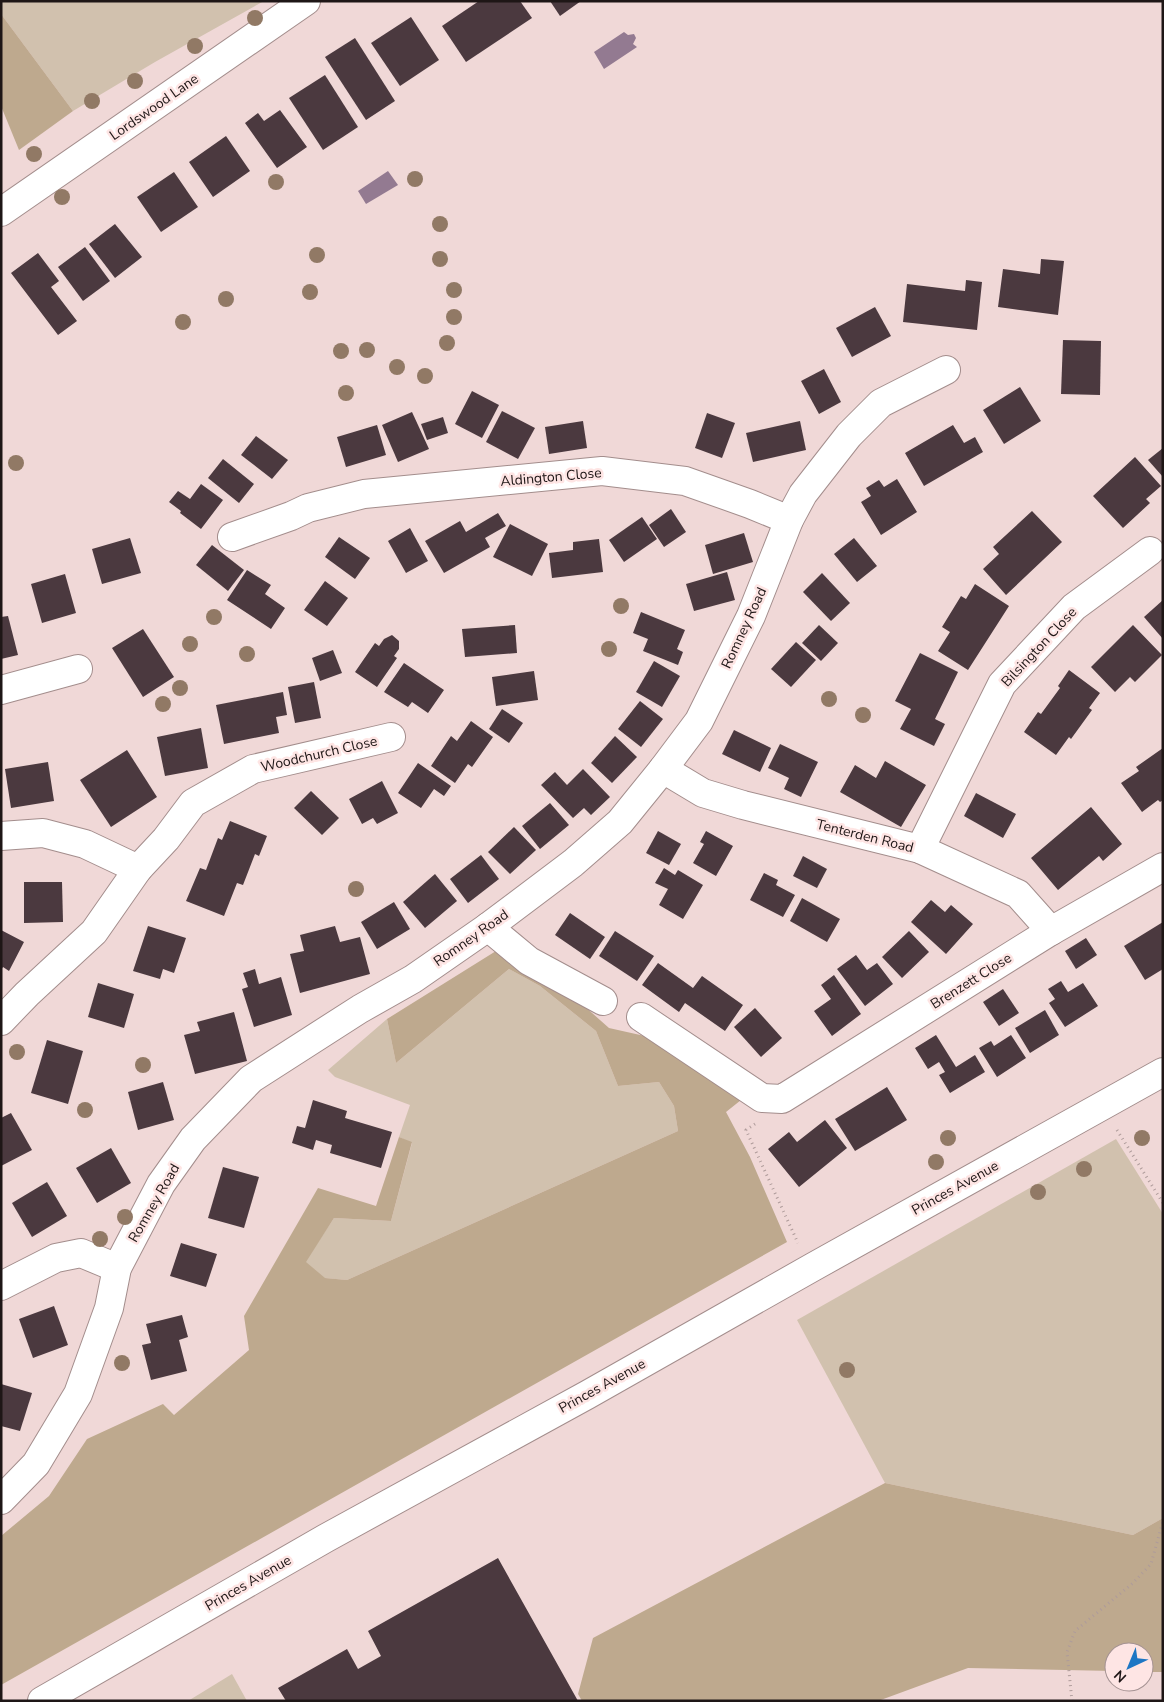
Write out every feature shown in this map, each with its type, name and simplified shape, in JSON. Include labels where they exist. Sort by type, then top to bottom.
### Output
[{"type":"street","name":"Lordswood Lane","points":[[1,212],[306,1]]},
{"type":"street","name":"Romney Road","points":[[1,1500],[36,1464],[78,1394],[109,1308],[117,1268],[161,1184],[193,1140],[251,1079],[360,1009],[413,979],[488,928],[573,863],[620,822],[699,721],[751,616],[789,520],[803,494],[849,435],[881,403],[946,370]]},
{"type":"street","name":"Aldington Close","points":[[232,537],[308,508],[364,494],[602,471],[685,481],[789,520]]},
{"type":"street","name":"Bilsington Close","points":[[920,849],[1002,684],[1074,608],[1150,551]]},
{"type":"street","points":[[1,690],[78,669]]},
{"type":"street","name":"Woodchurch Close","points":[[1,1022],[27,994],[94,932],[138,869],[166,839],[193,803],[253,769],[391,737]]},
{"type":"street","name":"Tenterden Road","points":[[663,769],[703,793],[743,805],[920,849],[1018,894],[1051,931]]},
{"type":"street","points":[[1,836],[43,833],[86,844],[138,869]]},
{"type":"street","name":"Brenzett Close","points":[[782,1099],[1051,931],[1163,866]]},
{"type":"street","points":[[488,928],[529,961],[604,1001]]},
{"type":"street","points":[[641,1017],[762,1098],[782,1099]]},
{"type":"street","name":"Princes Avenue","points":[[42,1701],[326,1538],[587,1395],[830,1257],[1163,1072]]},
{"type":"street","points":[[1,1286],[56,1258],[81,1253],[117,1268]]},
{"type":"path","points":[[782,1099],[753,1126],[746,1130],[796,1240]]},
{"type":"path","points":[[1102,1106],[1163,1203]]},
{"type":"path","points":[[1072,1701],[1067,1652],[1075,1631],[1133,1583],[1151,1564],[1163,1521]]},
{"type":"shaded area","points":[[1,1],[264,1],[155,62],[73,111],[1,14]]},
{"type":"shaded area","points":[[1,14],[73,111],[19,150],[1,106]]},
{"type":"shaded area","points":[[624,32],[628,35],[634,34],[636,38],[633,44],[637,47],[604,69],[594,52]]},
{"type":"shaded area","points":[[388,171],[398,185],[366,204],[358,191]]},
{"type":"shaded area","points":[[496,951],[574,997],[609,1028],[658,1039],[741,1100],[726,1112],[750,1157],[787,1242],[1,1685],[1,1536],[49,1496],[87,1439],[163,1404],[174,1415],[249,1350],[244,1316],[318,1188],[376,1206],[399,1137],[412,1142],[391,1221],[334,1218],[306,1262],[325,1278],[347,1280],[678,1131],[674,1106],[659,1082],[618,1086],[596,1031],[540,986],[509,969],[396,1063],[387,1019]]},
{"type":"shaded area","points":[[509,969],[540,986],[596,1031],[618,1086],[659,1082],[674,1106],[678,1131],[347,1280],[324,1278],[305,1262],[334,1218],[391,1221],[412,1143],[399,1137],[410,1105],[335,1077],[328,1070],[387,1019],[396,1063]]},
{"type":"shaded area","points":[[1116,1139],[1163,1214],[1163,1518],[1133,1535],[885,1483],[797,1320]]},
{"type":"shaded area","points":[[885,1483],[1133,1535],[1163,1518],[1163,1672],[1154,1672],[1154,1642],[1104,1642],[1104,1671],[968,1668],[878,1701],[582,1701],[578,1694],[593,1638]]},
{"type":"shaded area","points":[[232,1674],[247,1701],[188,1701]]},
{"type":"building","points":[[479,1],[520,1],[532,18],[466,62],[442,26]]},
{"type":"building","points":[[550,1],[581,1],[560,16]]},
{"type":"building","points":[[411,17],[439,60],[400,86],[371,43]]},
{"type":"building","points":[[355,38],[395,101],[366,120],[325,57]]},
{"type":"building","points":[[325,75],[358,127],[323,150],[289,98]]},
{"type":"building","points":[[280,110],[307,147],[277,168],[245,123],[258,113],[264,121]]},
{"type":"building","points":[[226,136],[250,171],[213,197],[189,162]]},
{"type":"building","points":[[174,172],[198,207],[161,232],[137,197]]},
{"type":"building","points":[[115,224],[142,257],[115,278],[89,244]]},
{"type":"building","points":[[85,247],[110,281],[83,301],[58,267]]},
{"type":"building","points":[[38,253],[59,281],[51,287],[77,321],[58,335],[11,273]]},
{"type":"building","points":[[1041,259],[1064,261],[1058,315],[998,307],[1003,269],[1040,274]]},
{"type":"building","points":[[966,280],[982,282],[977,330],[903,322],[907,284],[965,291]]},
{"type":"building","points":[[875,307],[891,336],[852,357],[836,328]]},
{"type":"building","points":[[1063,340],[1101,341],[1100,395],[1061,394]]},
{"type":"building","points":[[824,369],[841,402],[819,414],[801,381]]},
{"type":"building","points":[[1020,387],[1041,421],[1004,444],[983,410]]},
{"type":"building","points":[[472,391],[499,405],[482,438],[455,424]]},
{"type":"building","points":[[502,411],[535,428],[518,459],[486,442]]},
{"type":"building","points":[[412,412],[429,449],[398,462],[382,425]]},
{"type":"building","points":[[707,413],[735,423],[722,458],[695,448]]},
{"type":"building","points":[[443,417],[448,433],[427,440],[421,424]]},
{"type":"building","points":[[583,421],[587,448],[549,454],[545,427]]},
{"type":"building","points":[[800,421],[806,450],[753,462],[746,433]]},
{"type":"building","points":[[377,425],[386,455],[346,467],[337,437]]},
{"type":"building","points":[[953,425],[964,443],[975,437],[983,452],[924,486],[905,453]]},
{"type":"building","points":[[256,436],[288,460],[272,479],[241,455]]},
{"type":"building","points":[[1163,448],[1163,477],[1148,460]]},
{"type":"building","points":[[1135,457],[1161,486],[1146,499],[1150,503],[1123,528],[1093,496]]},
{"type":"building","points":[[223,459],[254,484],[239,503],[208,478]]},
{"type":"building","points":[[897,479],[917,512],[881,535],[861,502],[871,496],[866,488],[879,480],[884,487]]},
{"type":"building","points":[[201,484],[223,500],[201,529],[169,502],[178,491],[190,499]]},
{"type":"building","points":[[671,509],[686,532],[664,547],[649,525]]},
{"type":"building","points":[[1032,511],[1062,542],[1006,595],[983,569],[999,554],[993,547]]},
{"type":"building","points":[[498,513],[506,526],[485,538],[490,547],[444,573],[425,541],[460,521],[466,532]]},
{"type":"building","points":[[642,517],[657,539],[624,562],[609,540]]},
{"type":"building","points":[[510,524],[548,544],[532,576],[493,557]]},
{"type":"building","points":[[410,528],[428,561],[406,573],[388,541]]},
{"type":"building","points":[[744,533],[753,562],[713,574],[705,545]]},
{"type":"building","points":[[339,537],[370,558],[355,579],[325,557]]},
{"type":"building","points":[[130,538],[141,573],[102,584],[92,549]]},
{"type":"building","points":[[854,538],[877,566],[857,582],[834,554]]},
{"type":"building","points":[[599,539],[603,572],[552,578],[549,553],[573,550],[573,542]]},
{"type":"building","points":[[212,545],[244,570],[228,591],[196,565]]},
{"type":"building","points":[[247,570],[271,585],[265,594],[285,608],[271,629],[227,600]]},
{"type":"building","points":[[727,572],[735,600],[694,611],[686,584]]},
{"type":"building","points":[[822,573],[850,603],[831,621],[803,592]]},
{"type":"building","points":[[65,574],[76,613],[42,623],[31,584]]},
{"type":"building","points":[[325,581],[348,598],[327,626],[304,610]]},
{"type":"building","points":[[975,584],[1009,606],[968,670],[938,651],[950,632],[942,627],[961,596],[966,599]]},
{"type":"building","points":[[1163,600],[1163,639],[1144,617]]},
{"type":"building","points":[[641,612],[685,630],[677,649],[683,652],[678,665],[643,651],[648,639],[633,633]]},
{"type":"building","points":[[8,616],[18,655],[1,659],[1,617]]},
{"type":"building","points":[[515,625],[517,653],[465,657],[462,629]]},
{"type":"building","points":[[819,625],[838,643],[821,661],[802,643]]},
{"type":"building","points":[[1133,625],[1162,655],[1135,682],[1130,677],[1115,692],[1091,667]]},
{"type":"building","points":[[143,629],[174,677],[143,697],[112,648]]},
{"type":"building","points":[[392,635],[399,641],[399,649],[394,656],[397,658],[377,687],[355,672],[375,643],[379,646],[384,639]]},
{"type":"building","points":[[796,642],[816,660],[791,687],[771,669]]},
{"type":"building","points":[[333,650],[342,673],[320,681],[312,658]]},
{"type":"building","points":[[920,653],[958,672],[935,719],[945,724],[934,746],[900,729],[911,709],[895,701]]},
{"type":"building","points":[[654,661],[680,676],[662,707],[636,692]]},
{"type":"building","points":[[404,663],[444,690],[428,713],[412,702],[408,707],[384,692]]},
{"type":"building","points":[[1069,670],[1100,693],[1089,708],[1092,710],[1071,739],[1069,737],[1056,755],[1024,732],[1038,712],[1041,714],[1060,688],[1058,686]]},
{"type":"building","points":[[534,671],[538,700],[496,706],[492,677]]},
{"type":"building","points":[[314,682],[321,718],[295,723],[288,687]]},
{"type":"building","points":[[283,692],[287,715],[276,717],[279,733],[224,744],[216,705]]},
{"type":"building","points":[[640,701],[663,719],[641,747],[618,729]]},
{"type":"building","points":[[502,709],[523,723],[509,743],[489,729]]},
{"type":"building","points":[[471,721],[493,737],[472,767],[468,764],[455,783],[431,766],[451,736],[457,741]]},
{"type":"building","points":[[201,728],[208,768],[165,776],[157,737]]},
{"type":"building","points":[[734,730],[771,748],[760,772],[722,754]]},
{"type":"building","points":[[615,736],[637,757],[612,783],[591,763]]},
{"type":"building","points":[[780,744],[818,762],[801,797],[784,789],[789,778],[768,768]]},
{"type":"building","points":[[1163,748],[1163,800],[1160,802],[1158,800],[1142,812],[1121,783],[1139,771],[1136,767]]},
{"type":"building","points":[[127,750],[157,797],[111,827],[80,780]]},
{"type":"building","points":[[885,761],[926,785],[901,827],[840,792],[855,765],[876,778]]},
{"type":"building","points":[[48,762],[54,801],[11,808],[5,769]]},
{"type":"building","points":[[418,763],[451,786],[444,796],[434,789],[421,808],[398,793]]},
{"type":"building","points":[[583,769],[610,797],[591,815],[584,808],[573,818],[541,785],[555,772],[567,785]]},
{"type":"building","points":[[382,781],[398,813],[377,824],[373,818],[362,824],[349,799]]},
{"type":"building","points":[[311,791],[339,818],[322,835],[294,808]]},
{"type":"building","points":[[976,793],[1016,814],[1003,838],[964,816]]},
{"type":"building","points":[[550,803],[569,825],[540,849],[522,826]]},
{"type":"building","points":[[1091,807],[1122,844],[1103,861],[1099,856],[1058,890],[1031,858]]},
{"type":"building","points":[[230,821],[267,836],[259,856],[255,854],[243,885],[237,883],[224,916],[186,901],[200,868],[206,870],[218,838],[222,840]]},
{"type":"building","points":[[514,827],[536,850],[510,874],[488,852]]},
{"type":"building","points":[[658,831],[681,844],[669,865],[646,853]]},
{"type":"building","points":[[706,831],[733,846],[716,876],[693,863],[704,844],[700,842]]},
{"type":"building","points":[[481,855],[499,879],[468,903],[450,879]]},
{"type":"building","points":[[803,856],[827,869],[817,888],[793,876]]},
{"type":"building","points":[[664,868],[675,875],[678,870],[703,885],[683,919],[659,905],[668,889],[655,883]]},
{"type":"building","points":[[764,873],[778,880],[776,885],[795,895],[783,917],[750,900]]},
{"type":"building","points":[[435,874],[457,901],[425,928],[403,902]]},
{"type":"building","points":[[24,882],[62,882],[63,922],[24,923]]},
{"type":"building","points":[[802,898],[840,919],[827,942],[790,921]]},
{"type":"building","points":[[931,900],[945,912],[951,905],[973,924],[946,954],[911,922]]},
{"type":"building","points":[[394,902],[410,929],[377,949],[361,922]]},
{"type":"building","points":[[570,913],[605,937],[590,959],[555,935]]},
{"type":"building","points":[[1163,922],[1163,969],[1145,980],[1124,946]]},
{"type":"building","points":[[148,926],[186,938],[174,973],[163,969],[160,979],[133,971]]},
{"type":"building","points":[[335,926],[340,942],[360,937],[370,974],[300,993],[290,954],[304,951],[300,935]]},
{"type":"building","points":[[1,930],[24,942],[9,971],[3,967],[1,970]]},
{"type":"building","points":[[615,931],[654,956],[637,981],[599,956]]},
{"type":"building","points":[[909,931],[929,952],[902,978],[882,957]]},
{"type":"building","points":[[1086,938],[1097,955],[1076,969],[1065,951]]},
{"type":"building","points":[[856,955],[867,970],[877,963],[893,984],[865,1006],[837,969]]},
{"type":"building","points":[[658,963],[693,988],[702,976],[743,1005],[725,1031],[685,1003],[679,1012],[642,985]]},
{"type":"building","points":[[255,969],[259,984],[281,977],[292,1015],[254,1027],[242,989],[248,987],[243,973]]},
{"type":"building","points":[[834,975],[861,1014],[832,1036],[814,1011],[831,999],[821,985]]},
{"type":"building","points":[[1061,981],[1068,992],[1083,983],[1098,1006],[1065,1027],[1049,1003],[1055,999],[1048,989]]},
{"type":"building","points":[[98,983],[134,994],[124,1028],[88,1017]]},
{"type":"building","points":[[1003,989],[1019,1013],[999,1026],[983,1002]]},
{"type":"building","points":[[755,1008],[782,1038],[761,1057],[734,1027]]},
{"type":"building","points":[[1045,1010],[1059,1035],[1030,1053],[1015,1028]]},
{"type":"building","points":[[234,1012],[247,1061],[195,1074],[184,1035],[200,1031],[197,1022]]},
{"type":"building","points":[[936,1035],[956,1067],[975,1055],[985,1072],[950,1093],[939,1075],[945,1072],[939,1062],[928,1069],[915,1048]]},
{"type":"building","points":[[1011,1035],[1026,1058],[997,1077],[979,1048],[991,1041],[994,1046]]},
{"type":"building","points":[[47,1040],[83,1051],[68,1104],[31,1093]]},
{"type":"building","points":[[163,1082],[174,1120],[138,1130],[128,1092]]},
{"type":"building","points":[[887,1087],[907,1120],[855,1151],[835,1119]]},
{"type":"building","points":[[313,1100],[347,1111],[345,1118],[392,1132],[381,1168],[330,1153],[332,1145],[316,1140],[313,1150],[292,1143],[297,1126],[305,1128]]},
{"type":"building","points":[[11,1113],[32,1150],[1,1166],[1,1118]]},
{"type":"building","points":[[825,1120],[847,1148],[799,1187],[768,1149],[789,1132],[797,1142]]},
{"type":"building","points":[[111,1148],[131,1183],[97,1203],[76,1168]]},
{"type":"building","points":[[223,1167],[259,1177],[244,1228],[208,1218]]},
{"type":"building","points":[[47,1182],[67,1216],[32,1237],[12,1203]]},
{"type":"building","points":[[181,1243],[217,1254],[206,1287],[170,1276]]},
{"type":"building","points":[[54,1306],[68,1345],[33,1358],[19,1319]]},
{"type":"building","points":[[182,1315],[188,1337],[179,1340],[187,1371],[151,1380],[142,1345],[151,1343],[146,1324]]},
{"type":"building","points":[[1,1384],[32,1393],[20,1431],[1,1426]]},
{"type":"building","points":[[498,1558],[578,1701],[286,1701],[278,1688],[347,1649],[358,1669],[381,1656],[368,1631]]}]
